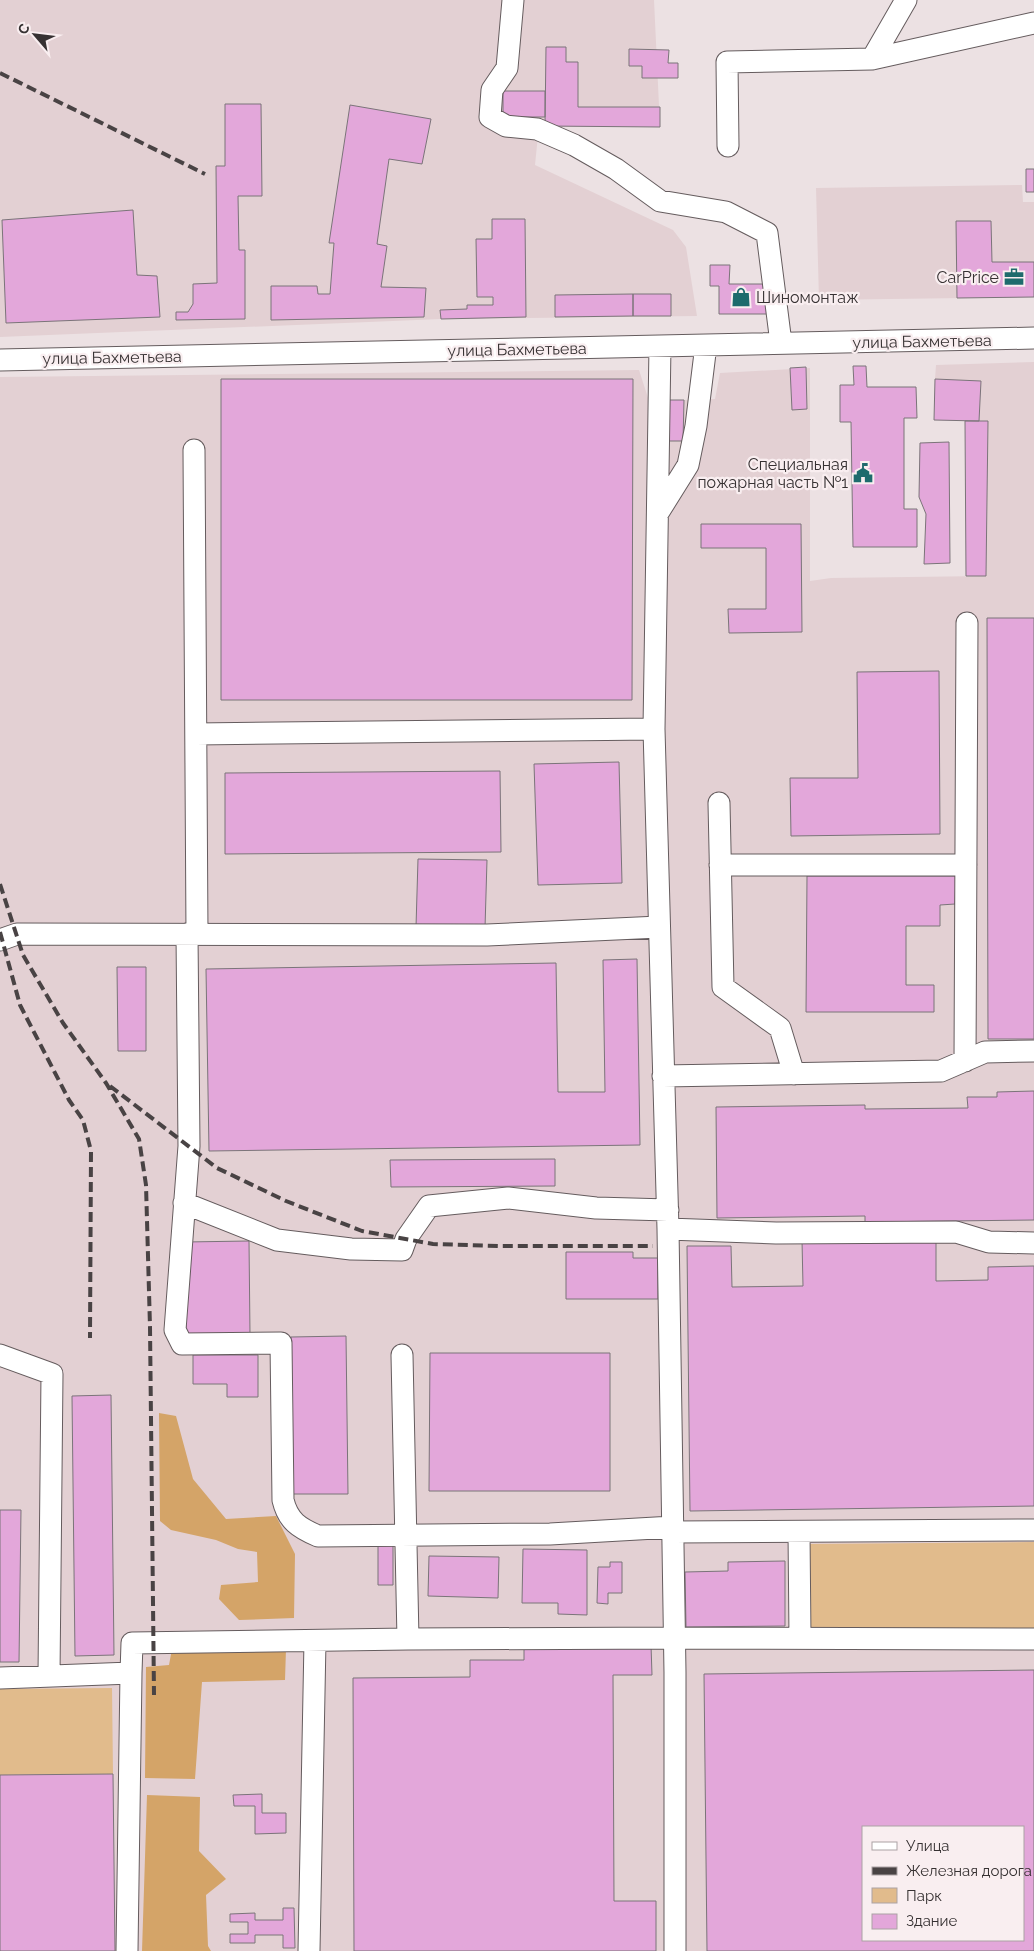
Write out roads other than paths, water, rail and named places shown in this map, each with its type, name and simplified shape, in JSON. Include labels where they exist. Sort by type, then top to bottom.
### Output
[{"type":"street","points":[[514,0],[507,68],[492,90],[490,118],[506,126],[537,129],[574,145],[616,169],[660,201],[726,212],[767,233],[781,344]]},
{"type":"street","points":[[872,59],[906,0]]},
{"type":"street","points":[[728,146],[726,62],[872,59],[1034,23]]},
{"type":"street","name":"улица Бахметьева","points":[[0,360],[1034,338]]},
{"type":"street","points":[[658,513],[688,465],[696,426],[706,345]]},
{"type":"street","points":[[660,346],[654,729],[668,1219],[675,1638],[675,1951]]},
{"type":"street","points":[[194,450],[196,734],[189,1146],[175,1330],[182,1344],[281,1343],[283,1500],[286,1512],[300,1528],[318,1536],[550,1534],[673,1530],[799,1532],[1034,1530]]},
{"type":"street","points":[[965,1061],[967,623]]},
{"type":"street","points":[[196,734],[654,729]]},
{"type":"street","points":[[719,802],[723,987],[780,1028],[794,1074]]},
{"type":"street","points":[[720,866],[966,865]]},
{"type":"street","points":[[0,940],[17,934],[487,935],[659,927]]},
{"type":"street","points":[[663,1076],[941,1071],[985,1052],[1034,1051]]},
{"type":"street","points":[[184,1203],[278,1240],[351,1249],[402,1250],[406,1239],[429,1206],[508,1198],[776,1233],[956,1232],[989,1242],[1034,1243]]},
{"type":"street","points":[[0,1354],[52,1374],[49,1676]]},
{"type":"street","points":[[402,1354],[408,1639]]},
{"type":"street","points":[[799,1532],[800,1638]]},
{"type":"street","points":[[127,1951],[132,1643],[408,1639],[1034,1639]]},
{"type":"street","points":[[309,1951],[315,1641]]},
{"type":"street","points":[[0,1678],[131,1673]]},
{"type":"railway","points":[[0,73],[205,174]]},
{"type":"railway","points":[[0,884],[23,955],[63,1023],[106,1083],[139,1139],[146,1185],[150,1327],[154,1695]]},
{"type":"railway","points":[[0,932],[20,1005],[69,1100],[83,1120],[91,1151],[90,1338]]},
{"type":"railway","points":[[110,1086],[217,1168],[286,1201],[362,1231],[433,1244],[653,1246]]},
{"type":"place","name":"CarPrice","points":[[1014,277]]},
{"type":"place","name":"Шиномонтаж","points":[[741,297]]},
{"type":"place","name":"Специальная пожарная часть №1","points":[[863,473]]}]
